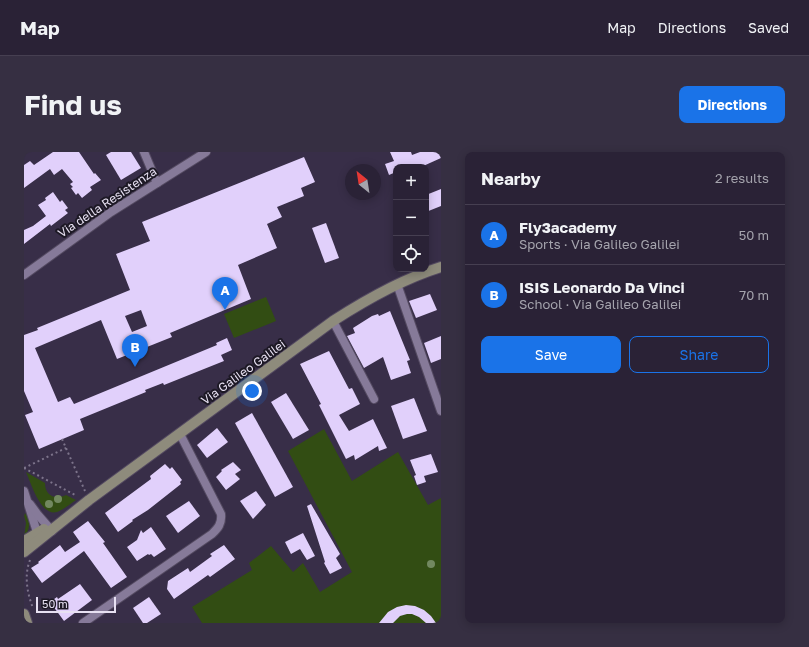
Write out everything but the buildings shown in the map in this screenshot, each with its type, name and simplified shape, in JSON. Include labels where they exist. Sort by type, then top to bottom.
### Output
[{"type":"street","points":[[144,152],[157,183]]},
{"type":"street","name":"Via della Resistenza","points":[[24,275],[111,212],[206,152]]},
{"type":"street","name":"Via Galileo Galilei","points":[[24,541],[40,535],[70,515],[333,321],[362,302],[396,284],[441,267]]},
{"type":"street","points":[[396,284],[441,411]]},
{"type":"street","points":[[333,321],[374,399]]},
{"type":"street","points":[[83,623],[212,534],[219,527],[222,521],[221,514],[180,434]]},
{"type":"street","points":[[24,491],[38,515],[50,529]]},
{"type":"street","points":[[28,500],[31,517],[40,535]]},
{"type":"street","name":"Via Galileo Galilei","points":[[28,555],[40,535]]},
{"type":"street","points":[[24,614],[27,623]]},
{"type":"path","points":[[62,439],[89,500]]},
{"type":"path","points":[[24,468],[66,448]]},
{"type":"path","points":[[24,468],[78,497],[89,500]]},
{"type":"path","points":[[28,555],[25,582],[34,612]]},
{"type":"green space","points":[[266,297],[276,321],[234,338],[224,314]]},
{"type":"green space","points":[[324,429],[352,481],[398,452],[428,505],[441,498],[441,623],[202,623],[192,607],[252,570],[249,563],[271,546],[293,572],[303,563],[320,592],[352,572],[288,451]]},
{"type":"green space","points":[[26,472],[45,483],[45,487],[51,496],[58,497],[66,495],[76,500],[57,512],[51,512],[41,504],[37,498]]},
{"type":"green space","points":[[25,513],[29,525],[28,531],[24,537],[26,523],[24,516]]},
{"type":"place","name":"Fly3academy","points":[[225,310]]},
{"type":"place","name":"ISIS Leonardo Da Vinci","points":[[135,367]]}]
